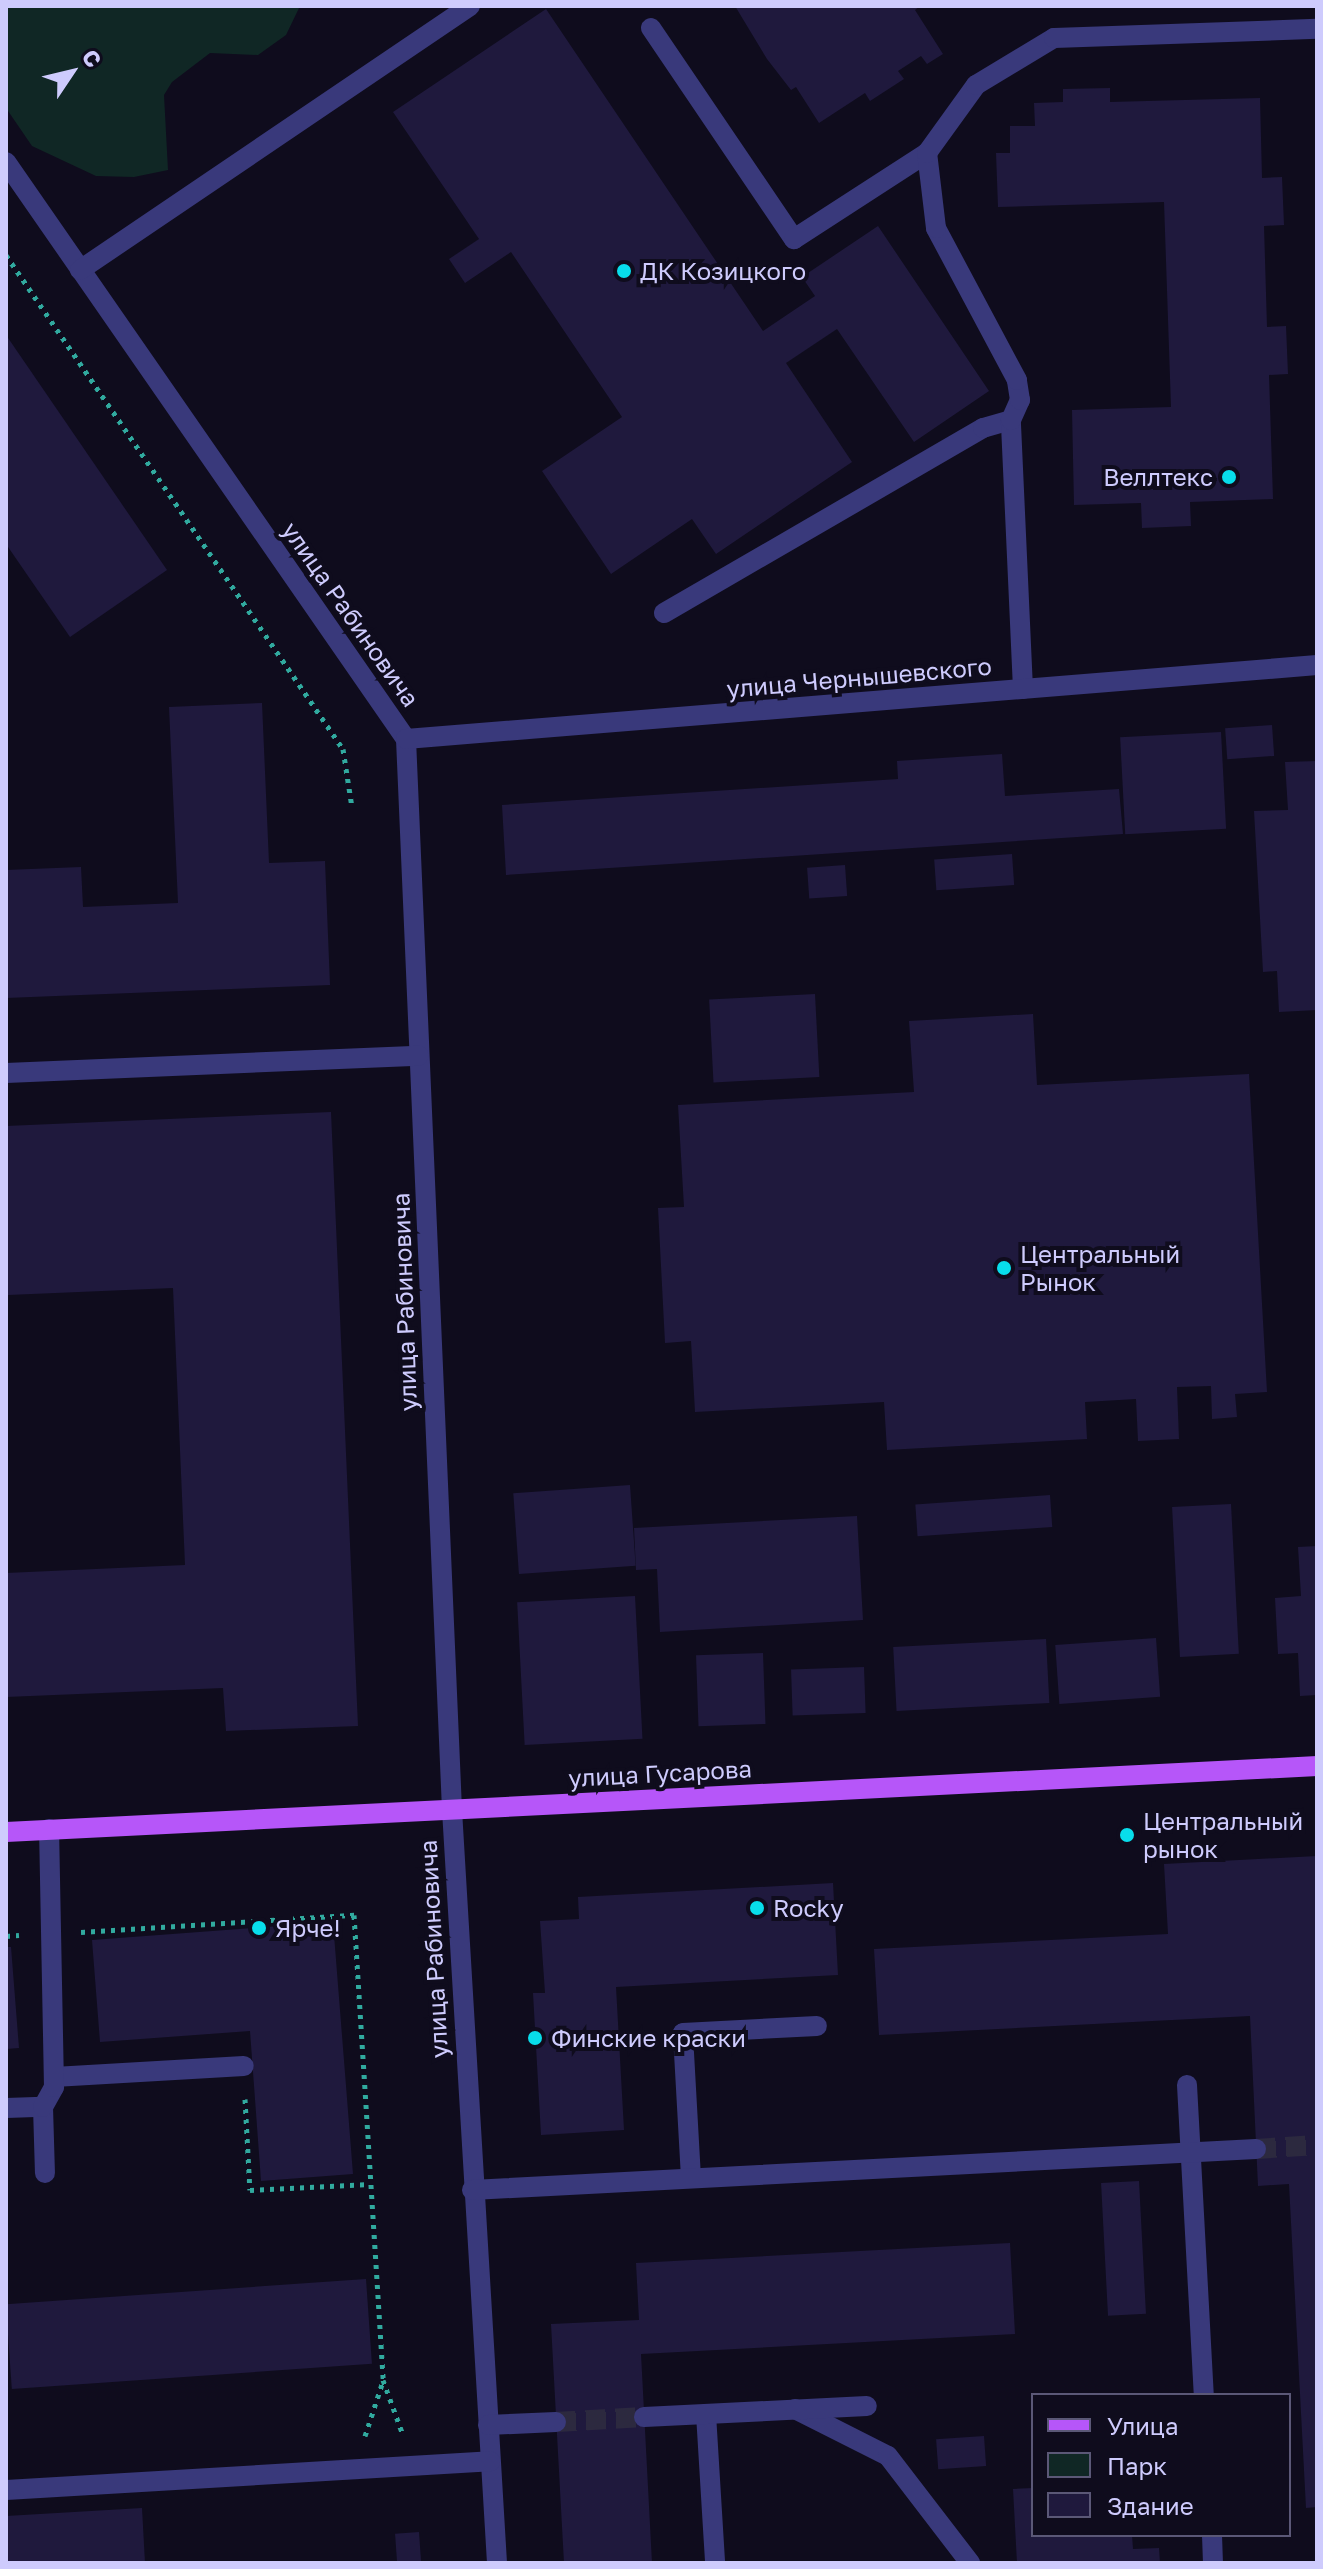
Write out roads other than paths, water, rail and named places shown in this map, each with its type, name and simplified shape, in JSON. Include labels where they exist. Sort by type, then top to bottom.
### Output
[{"type":"main road","name":"улица Гусарова","points":[[6,1832],[1317,1766]]},
{"type":"street","points":[[80,270],[470,6]]},
{"type":"street","points":[[651,28],[794,239],[927,153],[976,85],[1054,38],[1317,29]]},
{"type":"street","points":[[927,153],[936,228],[1017,380],[1020,400],[1011,420],[1023,689]]},
{"type":"street","name":"улица Рабиновича","points":[[6,162],[406,739],[452,1810],[472,2190],[497,2563]]},
{"type":"street","points":[[664,613],[983,428],[1011,420]]},
{"type":"street","name":"улица Чернышевского","points":[[406,739],[1317,665]]},
{"type":"street","points":[[6,1073],[419,1056]]},
{"type":"street","points":[[45,2173],[43,2107],[54,2077],[49,1829]]},
{"type":"street","points":[[691,2178],[683,2033],[817,2026]]},
{"type":"street","points":[[54,2077],[244,2066]]},
{"type":"street","points":[[1187,2085],[1204,2393]]},
{"type":"street","points":[[6,2108],[43,2107]]},
{"type":"street","points":[[472,2190],[1256,2149]]},
{"type":"street","points":[[644,2417],[867,2406]]},
{"type":"street","points":[[795,2409],[888,2456],[970,2563]]},
{"type":"street","points":[[706,2414],[715,2563]]},
{"type":"street","points":[[488,2425],[556,2422]]},
{"type":"street","points":[[6,2490],[490,2461]]},
{"type":"street","points":[[1212,2537],[1213,2563]]},
{"type":"tunnel","points":[[1256,2149],[1317,2145]]},
{"type":"tunnel","points":[[556,2422],[644,2417]]},
{"type":"place","name":"ДК Козицкого","points":[[624,271]]},
{"type":"place","name":"Веллтекс","points":[[1229,477]]},
{"type":"place","name":"Центральный Рынок","points":[[1004,1268]]},
{"type":"place","name":"Центральный рынок","points":[[1127,1835]]},
{"type":"place","name":"Rocky","points":[[757,1908]]},
{"type":"place","name":"Ярче!","points":[[259,1928]]},
{"type":"place","name":"Финские краски","points":[[535,2038]]}]
